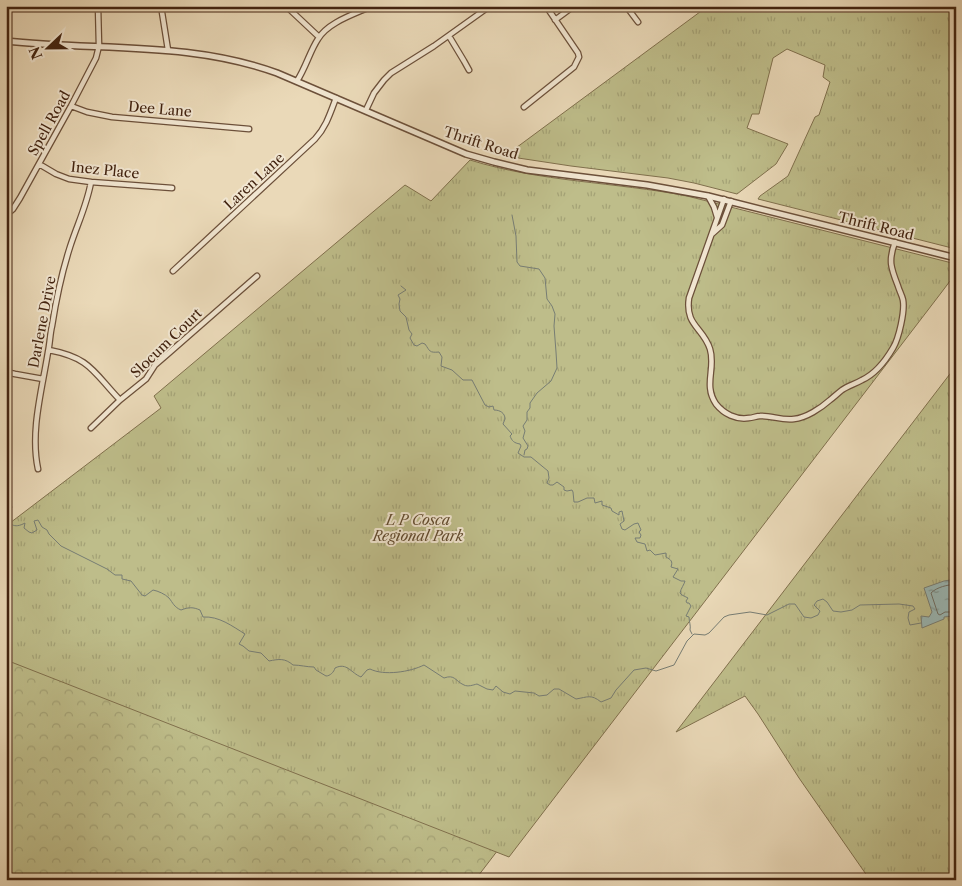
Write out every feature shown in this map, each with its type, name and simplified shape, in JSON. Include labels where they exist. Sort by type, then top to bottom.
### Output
[{"type":"street","name":"Spell Road","points":[[6,215],[13,209],[20,198],[96,58],[99,46],[98,6]]},
{"type":"street","points":[[161,6],[168,50]]},
{"type":"street","points":[[286,6],[319,36]]},
{"type":"street","points":[[298,81],[319,36],[336,23],[372,6]]},
{"type":"street","points":[[366,110],[374,93],[387,76],[449,36],[490,6]]},
{"type":"street","points":[[524,107],[571,70],[577,64],[579,58],[578,53],[546,6]]},
{"type":"street","points":[[556,20],[574,6]]},
{"type":"street","points":[[626,6],[638,22]]},
{"type":"street","points":[[449,36],[468,70]]},
{"type":"street","name":"Thrift Road","points":[[6,41],[168,50],[245,63],[298,81],[466,154],[494,162],[527,170],[646,185],[724,199],[956,258]]},
{"type":"street","name":"Laren Lane","points":[[174,270],[315,139],[327,122],[336,98]]},
{"type":"street","name":"Dee Lane","points":[[71,106],[86,112],[112,117],[249,129]]},
{"type":"street","name":"Inez Place","points":[[39,164],[64,177],[91,182],[172,188]]},
{"type":"street","name":"Darlene Drive","points":[[38,469],[35,456],[36,432],[52,325],[70,247],[88,199],[91,182]]},
{"type":"street","points":[[708,196],[717,218]]},
{"type":"street","points":[[724,199],[689,298],[688,309],[692,322],[707,342],[711,351],[712,362],[709,384],[712,397],[724,412],[736,418],[765,416],[793,420],[800,418],[820,408],[842,390],[864,380],[874,372],[894,347],[903,309],[903,300],[890,262],[895,242]]},
{"type":"street","points":[[712,234],[722,225],[731,201]]},
{"type":"street","name":"Slocum Court","points":[[91,428],[120,400],[146,379],[156,365],[170,352],[257,276]]},
{"type":"street","points":[[49,350],[76,357],[86,363],[120,400]]},
{"type":"street","points":[[6,372],[43,379]]},
{"type":"green space","points":[[708,6],[956,6],[956,249],[758,199],[788,176],[815,117],[819,115],[830,82],[823,77],[825,65],[787,49],[773,58],[759,114],[752,114],[747,128],[788,144],[776,164],[737,194],[668,178],[505,156]]},
{"type":"green space","name":"L P Cosca Regional Park","points":[[470,160],[523,173],[687,196],[956,264],[956,273],[941,293],[509,857],[6,660],[6,526],[161,408],[154,396],[405,185],[431,201]]},
{"type":"green space","points":[[956,366],[956,880],[870,880],[745,696],[676,732]]},
{"type":"green space","points":[[6,643],[498,850],[475,880],[6,880]]},
{"type":"water","points":[[956,579],[956,616],[944,617],[944,619],[922,628],[921,616],[929,617],[932,612],[924,588]]},
{"type":"waterway","points":[[512,215],[516,236],[517,262],[520,266],[539,269],[545,278],[547,299],[555,314],[557,368],[551,381],[537,393],[530,403],[527,420],[523,426],[525,431],[523,438],[528,446],[524,455]]},
{"type":"waterway","points":[[401,286],[406,290],[398,295],[400,311],[406,317],[412,334],[410,338],[414,345],[417,346],[422,343],[431,352],[439,352],[442,357],[441,366],[452,370],[463,380],[472,380],[485,405],[493,406],[494,410],[500,411],[504,415],[503,424],[512,434],[510,436],[512,440],[521,446],[518,453],[524,457],[531,457],[548,471],[549,478],[547,483],[553,485],[557,482],[564,487],[564,490],[572,490],[574,502],[594,498],[595,503],[602,501],[602,505],[611,508],[612,511],[619,515],[619,512],[622,511],[624,521],[620,524],[622,529],[625,530],[638,523],[641,535],[640,538],[635,538],[637,542],[645,544],[647,551],[650,550],[655,555],[666,553],[666,557],[672,562],[671,567],[678,569],[673,577],[685,581],[680,593],[688,598],[686,601],[691,606],[686,616],[689,617],[692,634]]},
{"type":"waterway","points":[[6,503],[10,503],[12,507],[10,512],[7,513],[12,525],[18,526],[25,523],[24,528],[32,533],[37,530],[34,521],[38,520],[42,527],[61,546],[107,569],[115,575],[122,575],[122,579],[131,581],[142,595],[145,596],[153,590],[167,597],[181,610],[186,608],[198,609],[203,617],[220,620],[245,634],[239,644],[249,651],[261,653],[269,661],[282,660],[293,665],[314,667],[326,676],[330,675],[339,666],[346,667],[361,677],[370,669],[382,672],[397,672],[412,670],[424,665],[444,678],[453,677],[466,686],[477,684],[493,690],[496,686],[503,692],[510,694],[515,691],[534,693],[539,696],[547,695],[554,689],[559,689],[576,699],[592,697],[601,702],[611,698],[634,670],[646,668],[656,671],[674,665],[687,641],[694,634],[705,635],[709,633],[724,617],[729,615],[750,612],[767,615],[789,604],[795,604],[804,617],[811,618],[818,615],[820,611],[814,605],[817,601],[823,599],[833,611],[841,612],[852,610],[860,605],[899,604],[913,606],[915,609],[909,612],[908,618],[910,625],[921,623]]}]
